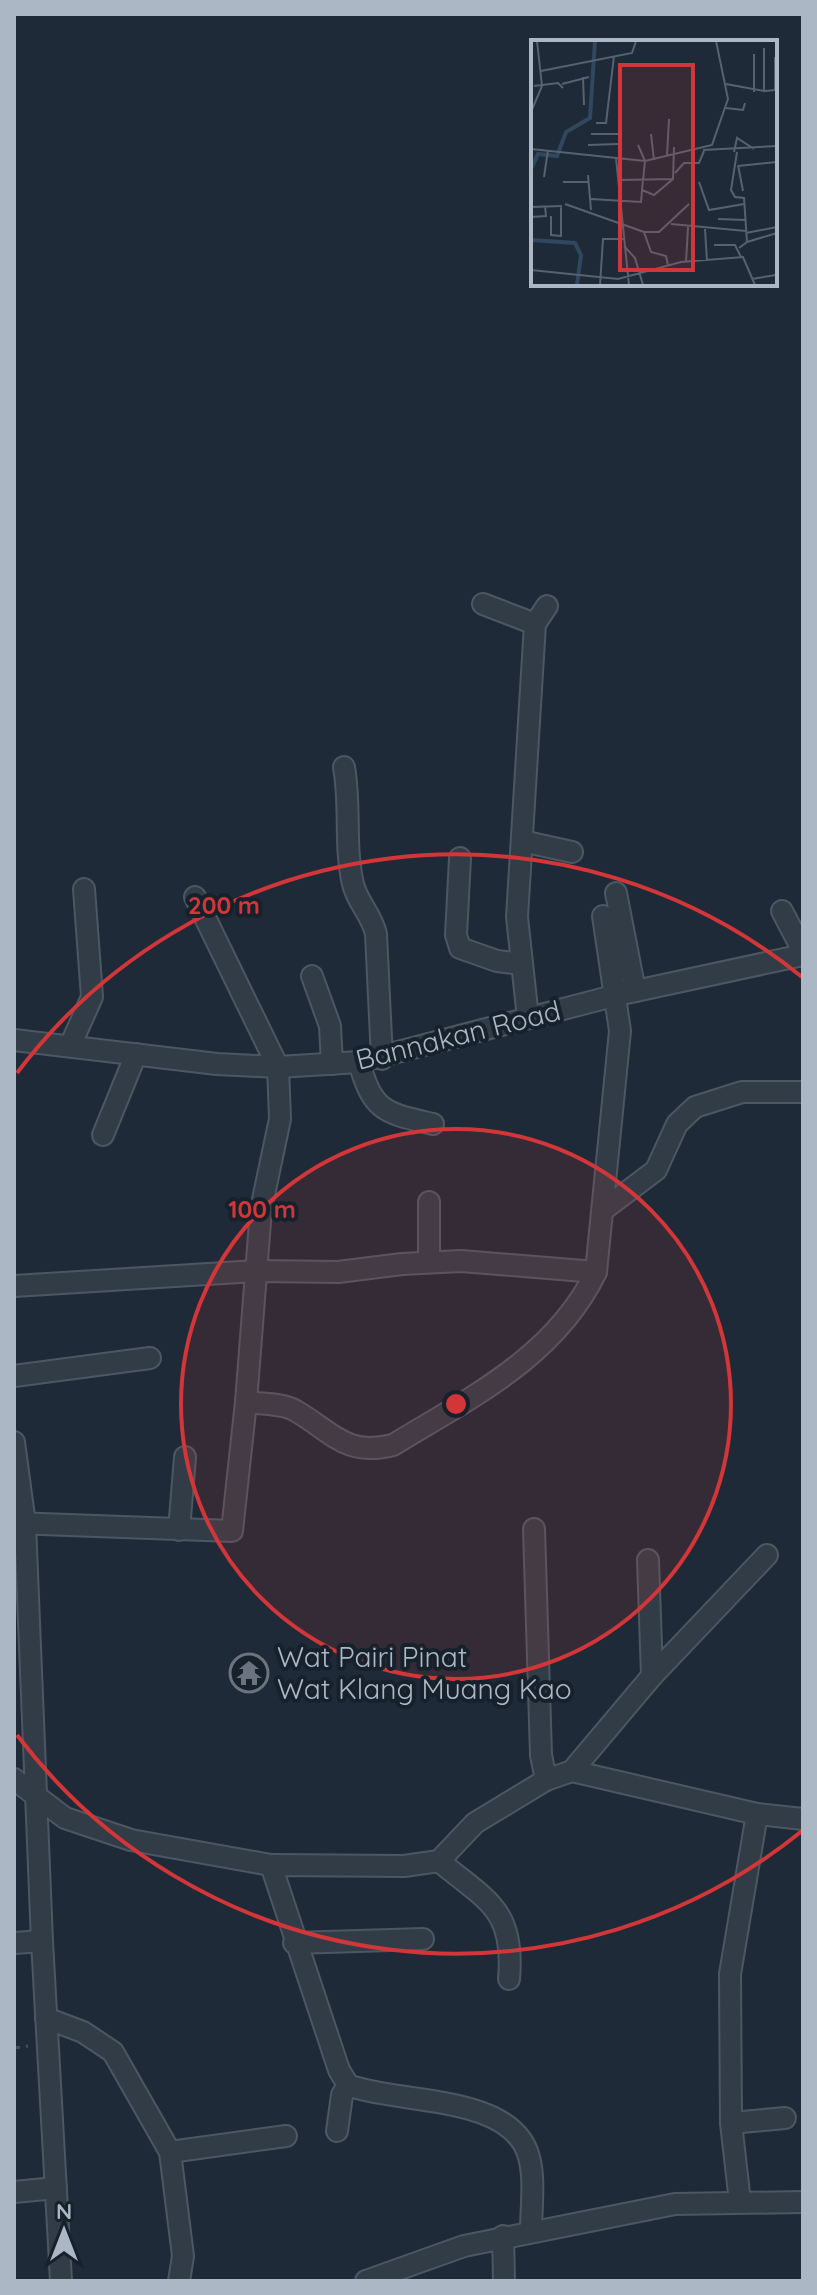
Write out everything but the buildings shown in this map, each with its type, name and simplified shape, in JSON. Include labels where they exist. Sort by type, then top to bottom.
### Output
[{"type":"street","points":[[483,604],[535,624]]},
{"type":"street","points":[[528,1018],[517,917],[535,624],[547,606]]},
{"type":"street","points":[[344,767],[350,796],[348,849],[353,886],[372,916],[376,934],[382,1059]]},
{"type":"street","points":[[522,841],[572,852]]},
{"type":"street","points":[[460,858],[456,935],[460,948],[497,961],[522,964]]},
{"type":"street","points":[[70,1046],[92,997],[84,889]]},
{"type":"street","points":[[246,1402],[294,1409],[340,1443],[378,1449],[393,1445],[532,1357],[583,1300],[596,1272],[626,993],[616,893]]},
{"type":"street","points":[[20,1523],[232,1531],[261,1209],[280,1119],[278,1067],[195,897]]},
{"type":"street","points":[[782,911],[803,953]]},
{"type":"street","points":[[603,916],[626,993]]},
{"type":"street","name":"Bannakan Road","points":[[14,1040],[278,1067],[359,1062],[382,1059],[626,993],[803,953]]},
{"type":"street","points":[[312,976],[330,1026],[332,1064]]},
{"type":"street","points":[[103,1135],[136,1054]]},
{"type":"street","points":[[359,1062],[367,1091],[377,1106],[394,1116],[433,1124]]},
{"type":"street","points":[[603,1210],[656,1170],[677,1124],[695,1107],[742,1092],[803,1092]]},
{"type":"street","points":[[429,1202],[429,1262]]},
{"type":"street","points":[[14,1286],[257,1271],[338,1272],[429,1262],[487,1263],[596,1272]]},
{"type":"street","points":[[14,1376],[150,1358]]},
{"type":"street","points":[[14,1442],[39,1801],[42,1941],[61,2281]]},
{"type":"street","points":[[179,1530],[185,1457]]},
{"type":"street","points":[[534,1529],[541,1755],[546,1780]]},
{"type":"street","points":[[14,1779],[65,1818],[131,1840],[271,1865],[404,1866],[439,1861],[475,1823],[546,1780],[572,1771],[652,1676],[767,1555]]},
{"type":"street","points":[[648,1560],[652,1676]]},
{"type":"street","points":[[572,1771],[757,1814],[803,1819]]},
{"type":"street","points":[[740,2202],[731,2123],[730,1974],[757,1814]]},
{"type":"street","points":[[439,1861],[503,1916],[511,1954],[509,1979]]},
{"type":"street","points":[[271,1865],[294,1943],[339,2070],[348,2085],[381,2096],[453,2103],[482,2111],[515,2135],[527,2150],[531,2231]]},
{"type":"street","points":[[294,1943],[423,1939]]},
{"type":"street","points":[[14,1943],[42,1941]]},
{"type":"street","points":[[46,2018],[83,2032],[113,2052],[170,2152],[182,2248],[179,2281]]},
{"type":"street","points":[[337,2131],[342,2095],[348,2085]]},
{"type":"street","points":[[731,2123],[785,2118]]},
{"type":"street","points":[[170,2152],[286,2136]]},
{"type":"street","points":[[14,2192],[56,2188]]},
{"type":"street","points":[[366,2281],[464,2246],[503,2236],[675,2204],[803,2202]]},
{"type":"street","points":[[503,2236],[504,2281]]},
{"type":"place","name":"Wat Pairi Pinat Wat Klang Muang Kao","points":[[249,1673]]}]
